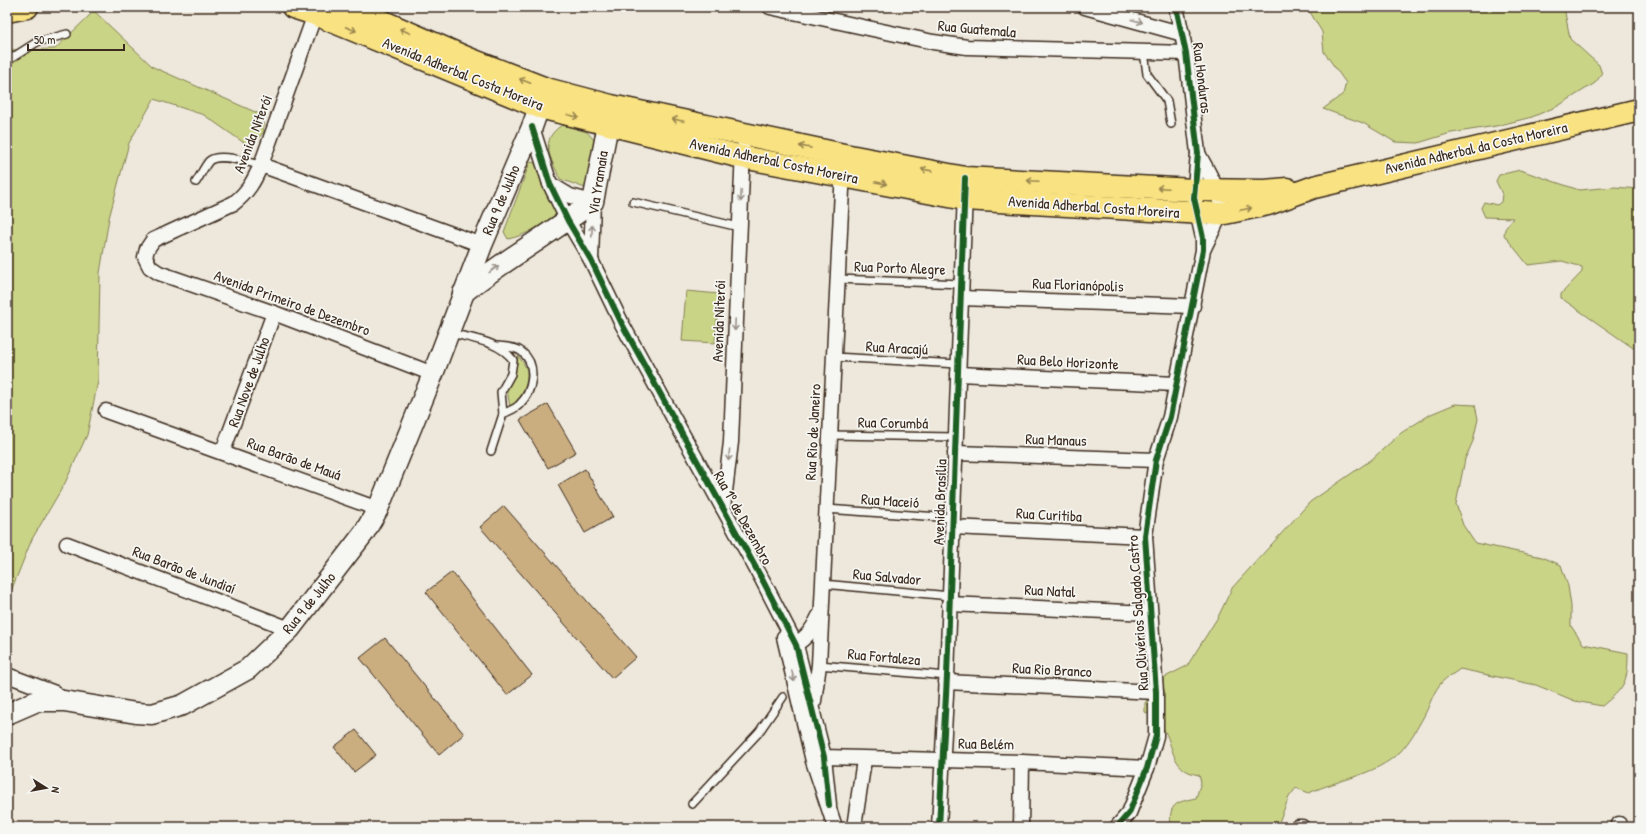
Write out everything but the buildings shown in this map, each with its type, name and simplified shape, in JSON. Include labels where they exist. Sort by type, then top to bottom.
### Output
[{"type":"main road","points":[[7,11],[27,7]]},
{"type":"main road","name":"Avenida Adherbal Costa Moreira","points":[[293,7],[315,14],[539,108],[609,115],[744,135],[965,178],[1194,190],[1265,191],[1314,187]]},
{"type":"main road","name":"Avenida Adherbal Costa Moreira","points":[[350,7],[469,59],[539,108]]},
{"type":"main road","name":"Rua 9 de Julho","points":[[64,701],[136,713],[152,714],[182,705],[248,669],[290,629],[364,533],[378,508],[433,374],[482,245],[539,108]]},
{"type":"main road","name":"Avenida Adherbal da Costa Moreira","points":[[1314,187],[1639,110]]},
{"type":"main road","name":"Avenida Adherbal Costa Moreira","points":[[609,115],[742,157],[965,199],[1196,214],[1220,214],[1268,204],[1314,187]]},
{"type":"main road","name":"Via Yramaia","points":[[593,202],[609,115]]},
{"type":"main road","points":[[463,293],[494,268],[568,221],[593,202]]},
{"type":"main road","points":[[482,245],[497,250],[524,250]]},
{"type":"main road","points":[[7,714],[37,701],[64,701]]},
{"type":"street","name":"Rua Guatemala","points":[[770,7],[933,42],[967,47],[1186,53]]},
{"type":"street","points":[[1086,7],[1183,34]]},
{"type":"street","name":"Rua Honduras","points":[[1176,7],[1186,53],[1198,153]]},
{"type":"street","name":"Avenida Niterói","points":[[146,257],[147,249],[153,240],[234,202],[245,194],[252,185],[261,165],[315,14]]},
{"type":"street","name":"Rua 1º de Dezembro","points":[[539,108],[550,184],[568,221],[591,260],[622,324],[723,508],[795,644],[824,758],[829,805]]},
{"type":"street","name":"Avenida Niterói","points":[[723,508],[731,442],[744,135]]},
{"type":"street","points":[[1198,153],[1194,190],[1196,214],[1203,238],[1203,250]]},
{"type":"street","points":[[1198,153],[1221,204],[1220,214],[1203,250]]},
{"type":"street","name":"Rua Rio de Janeiro","points":[[812,710],[820,659],[822,584],[844,155]]},
{"type":"street","points":[[261,165],[482,245]]},
{"type":"street","name":"Avenida Brasília","points":[[939,827],[941,761],[947,679],[965,178]]},
{"type":"street","points":[[550,184],[570,196],[593,202]]},
{"type":"street","name":"Via Yramaia","points":[[591,260],[593,202]]},
{"type":"street","name":"Rua Olivérios Salgado Castro","points":[[1117,827],[1129,813],[1147,768],[1156,736],[1156,692],[1144,536],[1156,460],[1170,417],[1203,250]]},
{"type":"street","name":"Avenida Primeiro de Dezembro","points":[[146,257],[150,266],[172,278],[274,313],[433,374]]},
{"type":"street","name":"Rua Florianópolis","points":[[961,291],[1193,306]]},
{"type":"street","name":"Rua Nove de Julho","points":[[223,451],[274,313]]},
{"type":"street","name":"Rua Belo Horizonte","points":[[958,369],[1176,384]]},
{"type":"street","name":"Rua Barão de Mauá","points":[[106,411],[223,451],[378,508]]},
{"type":"street","name":"Rua Manaus","points":[[955,453],[1156,460]]},
{"type":"street","name":"Rua Curitiba","points":[[952,523],[1144,536]]},
{"type":"street","name":"Rua Barão de Jundiaí","points":[[67,544],[290,629]]},
{"type":"street","name":"Rua Natal","points":[[950,600],[1149,613]]},
{"type":"street","points":[[795,644],[812,630],[821,612]]},
{"type":"street","name":"Rua 1º de Dezembro","points":[[795,644],[805,724],[813,761],[829,805],[835,827]]},
{"type":"street","points":[[795,644],[815,647],[820,659]]},
{"type":"street","name":"Rua 9 de Julho","points":[[7,675],[55,693],[64,701]]},
{"type":"street","name":"Rua Rio Branco","points":[[947,679],[1156,692]]},
{"type":"street","points":[[805,724],[824,758]]},
{"type":"street","name":"Rua Belém","points":[[824,758],[1022,762],[1147,768]]},
{"type":"street","points":[[854,827],[864,760]]},
{"type":"street","points":[[1021,827],[1022,762]]},
{"type":"lane","points":[[7,61],[37,42],[67,34]]},
{"type":"lane","points":[[1144,52],[1148,74],[1167,101],[1171,124]]},
{"type":"lane","points":[[196,182],[208,162],[214,158],[223,157],[261,165]]},
{"type":"lane","points":[[633,202],[740,227]]},
{"type":"lane","name":"Rua Porto Alegre","points":[[838,279],[961,291]]},
{"type":"lane","points":[[449,332],[496,346],[521,351],[528,358],[532,369],[532,377],[524,400],[516,408],[502,414]]},
{"type":"lane","points":[[491,451],[502,414],[501,392],[511,374],[513,360],[509,355],[496,346]]},
{"type":"lane","name":"Rua Aracajú","points":[[834,357],[958,369]]},
{"type":"lane","name":"Rua Corumbá","points":[[830,435],[956,437]]},
{"type":"lane","name":"Rua Maceió","points":[[826,509],[952,523]]},
{"type":"lane","name":"Rua Salvador","points":[[822,584],[950,600]]},
{"type":"lane","name":"Rua Fortaleza","points":[[820,659],[947,679]]},
{"type":"lane","points":[[692,804],[760,732],[783,697]]},
{"type":"green space","points":[[1307,7],[1564,7],[1570,39],[1599,65],[1602,74],[1595,83],[1558,106],[1532,117],[1496,126],[1451,133],[1418,143],[1395,142],[1363,123],[1323,109],[1343,94],[1346,83],[1324,52],[1322,32]]},
{"type":"green space","points":[[94,11],[153,67],[262,115],[264,132],[250,147],[204,115],[154,99],[129,143],[109,218],[100,273],[98,381],[87,435],[65,483],[32,539],[7,601],[7,50],[55,49]]},
{"type":"green space","points":[[562,125],[587,132],[595,141],[585,188],[560,179],[550,157],[548,144],[550,137]]},
{"type":"green space","points":[[530,162],[535,163],[558,213],[529,232],[508,239],[504,232]]},
{"type":"green space","points":[[1520,170],[1579,190],[1614,187],[1639,189],[1639,352],[1561,298],[1561,294],[1582,272],[1582,267],[1562,261],[1528,265],[1504,235],[1505,229],[1513,218],[1485,217],[1481,208],[1484,202],[1497,205],[1501,202],[1502,194],[1496,181],[1499,175]]},
{"type":"green space","points":[[686,291],[719,294],[715,343],[682,341]]},
{"type":"green space","points":[[518,356],[524,364],[527,378],[523,393],[510,407],[507,390],[516,368]]},
{"type":"green space","points":[[1455,404],[1475,405],[1478,419],[1473,441],[1465,459],[1456,504],[1463,525],[1475,543],[1542,557],[1561,565],[1568,586],[1571,606],[1571,626],[1583,644],[1628,653],[1626,678],[1620,689],[1602,706],[1575,701],[1536,685],[1460,669],[1440,685],[1416,730],[1400,752],[1379,767],[1368,772],[1309,793],[1296,788],[1289,797],[1277,827],[1171,827],[1170,819],[1172,809],[1175,805],[1183,801],[1196,798],[1201,782],[1199,775],[1189,772],[1177,761],[1165,730],[1160,723],[1145,712],[1145,703],[1161,679],[1187,666],[1218,617],[1232,588],[1310,502],[1371,460],[1401,433],[1431,414]]},
{"type":"cycle path","points":[[1117,827],[1129,813],[1147,768],[1156,736],[1156,692],[1145,536],[1156,460],[1170,417],[1203,250],[1203,238],[1194,198],[1198,153],[1186,53],[1176,7]]},
{"type":"cycle path","points":[[532,127],[550,184],[568,221],[591,260],[622,324],[763,581],[796,645],[824,757],[829,805]]},
{"type":"cycle path","points":[[939,827],[947,676],[965,178]]}]
